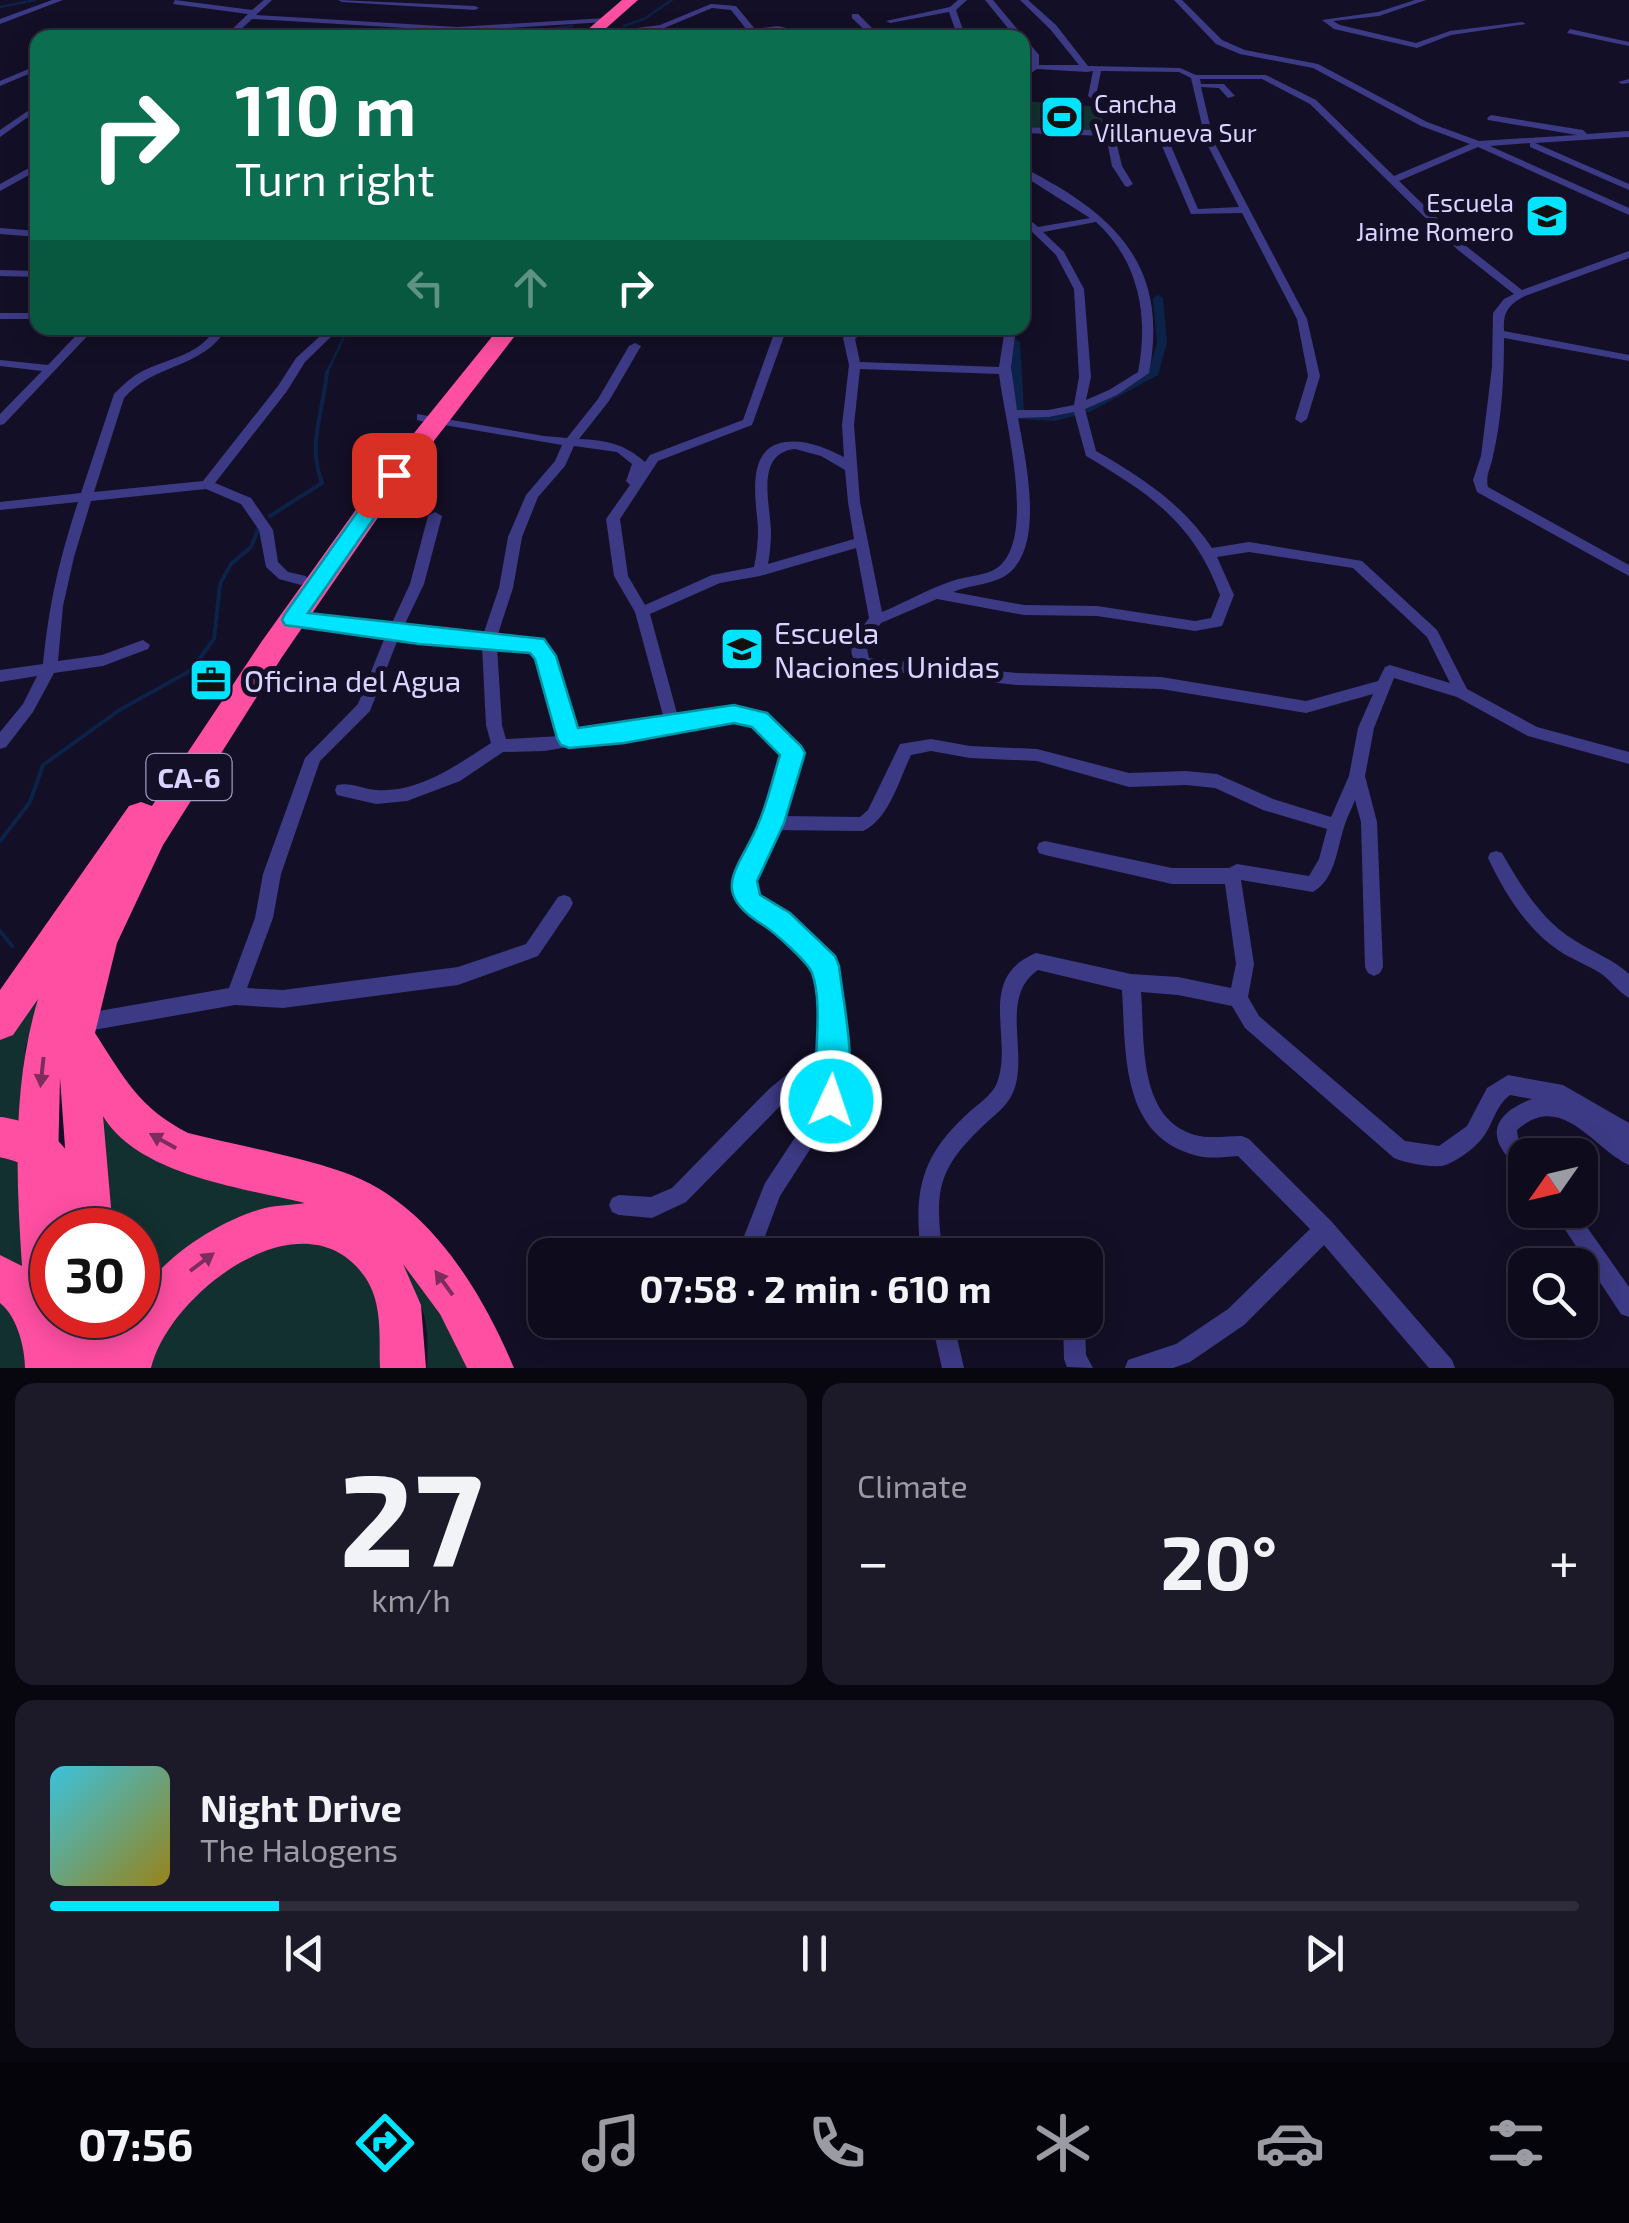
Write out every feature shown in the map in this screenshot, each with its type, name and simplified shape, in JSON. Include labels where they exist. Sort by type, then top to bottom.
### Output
[{"type":"highway","points":[[602,20],[621,0]]},
{"type":"highway","points":[[590,30],[632,0]]},
{"type":"highway","name":"CA-6","points":[[90,1208],[77,1029],[99,943],[151,835],[489,335]]},
{"type":"highway","name":"CA-6","points":[[59,1366],[38,1133],[42,1078],[57,999],[101,879],[301,580],[430,418],[504,335]]},
{"type":"highway","points":[[0,1022],[101,879]]},
{"type":"highway","points":[[77,1029],[123,1113],[152,1136],[182,1152],[342,1192],[408,1235],[455,1299],[491,1368]]},
{"type":"highway","points":[[0,1137],[34,1144],[48,1152],[56,1166],[63,1208]]},
{"type":"highway","points":[[128,1368],[131,1354],[171,1287],[200,1262],[251,1232],[282,1223],[315,1222],[342,1231],[368,1247],[386,1269],[406,1333],[403,1368]]},
{"type":"highway","points":[[0,1277],[27,1296],[59,1366]]},
{"type":"highway","points":[[59,1366],[67,1338]]},
{"type":"highway","points":[[101,1338],[103,1368]]},
{"type":"street","points":[[0,22],[59,0]]},
{"type":"street","points":[[235,30],[268,0]]},
{"type":"street","points":[[342,0],[478,4]]},
{"type":"street","points":[[890,21],[952,9],[962,0]]},
{"type":"street","points":[[989,0],[1014,30]]},
{"type":"street","points":[[1024,0],[1092,70],[1092,96]]},
{"type":"street","points":[[1178,0],[1219,42],[1243,52],[1315,66],[1424,124],[1629,212]]},
{"type":"street","points":[[1422,0],[1378,14],[1326,20],[1337,27],[1417,46],[1450,33],[1522,24]]},
{"type":"street","points":[[176,2],[253,15],[456,29],[602,20]]},
{"type":"street","points":[[456,29],[478,4]]},
{"type":"street","points":[[635,30],[662,27],[711,6],[732,8],[752,30],[798,30]]},
{"type":"street","points":[[952,9],[959,30]]},
{"type":"street","points":[[855,16],[870,30]]},
{"type":"street","points":[[112,30],[122,24]]},
{"type":"street","points":[[1570,31],[1629,44]]},
{"type":"street","points":[[1030,49],[1036,56],[1034,68]]},
{"type":"street","points":[[1030,71],[1180,70],[1195,77],[1272,80],[1313,102],[1462,248],[1521,294]]},
{"type":"street","points":[[0,84],[30,71]]},
{"type":"street","points":[[1195,77],[1210,142],[1302,319],[1314,376],[1301,418]]},
{"type":"street","points":[[1198,90],[1214,85],[1224,88],[1230,96]]},
{"type":"street","points":[[0,134],[30,112]]},
{"type":"street","points":[[1492,118],[1602,137],[1629,148]]},
{"type":"street","points":[[1030,130],[1210,142]]},
{"type":"street","points":[[1393,180],[1478,144],[1629,134]]},
{"type":"street","points":[[1110,135],[1117,166],[1128,184]]},
{"type":"street","points":[[1162,136],[1194,212],[1245,210]]},
{"type":"street","points":[[1529,143],[1629,188]]},
{"type":"street","points":[[0,188],[30,171]]},
{"type":"street","points":[[1012,414],[1039,416],[1079,408],[1122,388],[1144,373],[1150,349],[1150,304],[1130,257],[1099,219],[1030,175]]},
{"type":"street","points":[[1602,200],[1629,188]]},
{"type":"street","points":[[1036,230],[1099,219]]},
{"type":"street","points":[[938,594],[1024,610],[1097,611],[1195,626],[1217,622],[1227,595],[1210,553],[1177,511],[1090,453],[1079,408],[1085,377],[1079,289],[1060,254],[1030,224]]},
{"type":"street","points":[[0,231],[30,233]]},
{"type":"street","points":[[1629,254],[1521,294],[1498,313],[1498,367],[1487,456],[1480,480],[1482,489],[1629,571]]},
{"type":"street","points":[[0,273],[30,274]]},
{"type":"street","points":[[0,316],[30,316]]},
{"type":"street","points":[[1497,333],[1629,358]]},
{"type":"street","points":[[0,420],[83,335]]},
{"type":"street","points":[[0,744],[28,708],[50,666],[56,606],[118,397],[126,386],[155,367],[206,350],[216,335]]},
{"type":"street","points":[[207,485],[283,388],[300,360],[327,335]]},
{"type":"street","points":[[673,726],[642,612],[621,576],[613,519],[654,458],[748,422],[779,335]]},
{"type":"street","points":[[852,335],[849,338],[856,364],[848,424],[876,619]]},
{"type":"street","points":[[1011,335],[1004,370],[1024,515],[1016,551],[1004,569],[876,619],[859,643],[860,657],[870,665],[1018,679],[1161,683],[1306,707],[1384,685]]},
{"type":"street","points":[[500,746],[494,725],[489,639],[506,588],[515,538],[532,495],[561,463],[568,443],[603,401],[635,346]]},
{"type":"street","points":[[0,363],[48,368]]},
{"type":"street","points":[[856,364],[1004,370]]},
{"type":"street","points":[[430,418],[568,443],[602,444],[632,454],[639,463],[629,494]]},
{"type":"street","points":[[760,571],[768,537],[760,484],[770,457],[787,444],[802,444],[832,453],[852,470]]},
{"type":"street","points":[[0,506],[207,485],[246,501],[266,530],[271,564],[284,576],[301,580]]},
{"type":"street","points":[[235,996],[264,918],[272,874],[313,758],[365,707],[416,584],[435,516]]},
{"type":"street","points":[[642,612],[717,580],[862,541]]},
{"type":"street","points":[[1210,553],[1249,547],[1357,564],[1432,634],[1462,693]]},
{"type":"street","points":[[293,620],[489,639],[540,648],[569,738]]},
{"type":"street","points":[[0,676],[102,660],[143,645]]},
{"type":"street","points":[[1045,848],[1172,876],[1232,876],[1237,872],[1313,884],[1327,861],[1336,824],[1357,776],[1366,728],[1390,672],[1462,693],[1533,732],[1629,758]]},
{"type":"street","points":[[343,790],[376,797],[406,794],[454,776],[500,746],[544,745],[734,714],[759,720],[783,741],[793,753],[772,823],[744,880],[748,902],[780,921],[826,966],[834,1048],[831,1101],[772,1190],[754,1238]]},
{"type":"street","points":[[772,823],[863,824],[874,815],[906,749],[931,744],[970,752],[1037,756],[1128,780],[1217,781],[1269,805],[1336,824]]},
{"type":"street","points":[[1357,776],[1369,822],[1374,967]]},
{"type":"street","points":[[1496,858],[1535,920],[1565,945],[1612,970],[1629,989]]},
{"type":"street","points":[[1232,876],[1245,964],[1238,998],[1252,1022],[1401,1150],[1442,1156],[1474,1132],[1494,1095],[1508,1086],[1563,1095],[1629,1134]]},
{"type":"street","points":[[77,1029],[235,996],[283,999],[458,976],[532,950],[564,902]]},
{"type":"street","points":[[930,1238],[926,1194],[939,1157],[1000,1100],[1007,1084],[1009,990],[1018,974],[1036,960],[1131,983],[1178,986],[1238,998]]},
{"type":"street","points":[[1131,983],[1140,1086],[1146,1110],[1165,1133],[1196,1146],[1242,1146],[1325,1229],[1444,1368]]},
{"type":"street","points":[[619,1206],[652,1208],[679,1195],[776,1096],[834,1048]]},
{"type":"street","points":[[1508,1138],[1507,1126],[1519,1112],[1550,1104],[1596,1125],[1629,1155]]},
{"type":"street","points":[[1575,1228],[1629,1306]]},
{"type":"street","points":[[1136,1368],[1182,1354],[1236,1317],[1325,1229]]},
{"type":"street","points":[[946,1338],[953,1368]]},
{"type":"street","points":[[1074,1338],[1075,1359],[1082,1368]]},
{"type":"green space","name":"Cancha Villanueva Sur","points":[[1030,102],[1101,107],[1104,133],[1030,128]]},
{"type":"green space","points":[[59,948],[25,1049],[27,1123],[0,1121],[0,1035]]},
{"type":"green space","points":[[92,1093],[143,1139],[168,1153],[340,1203],[368,1216],[410,1265],[473,1368],[427,1368],[427,1335],[417,1296],[401,1272],[358,1225],[309,1210],[255,1217],[204,1239],[160,1277],[160,1208],[104,1208]]},
{"type":"green space","points":[[0,1144],[26,1147],[30,1283],[0,1258]]},
{"type":"green space","points":[[271,1236],[330,1244],[369,1272],[395,1368],[144,1368],[155,1338],[160,1338],[166,1310]]},
{"type":"green space","points":[[0,1294],[18,1314],[32,1368],[0,1368]]},
{"type":"waterway","points":[[0,7],[35,0]]},
{"type":"waterway","points":[[624,26],[644,19],[672,0]]},
{"type":"waterway","points":[[546,30],[572,26]]},
{"type":"waterway","points":[[1086,410],[1153,375],[1162,343],[1158,298]]},
{"type":"waterway","points":[[327,373],[345,335]]},
{"type":"waterway","points":[[1015,342],[1019,411]]},
{"type":"waterway","points":[[270,516],[322,483],[316,441],[327,373]]},
{"type":"waterway","points":[[1019,417],[1055,418],[1074,413]]},
{"type":"waterway","points":[[0,841],[30,802],[43,765],[121,709],[190,671],[214,639],[220,584],[231,564],[251,547],[259,527]]},
{"type":"waterway","points":[[0,931],[12,946]]},
{"type":"place","name":"Cancha Villanueva Sur","points":[[1062,117]]},
{"type":"place","name":"Escuela Jaime Romero","points":[[1547,216]]},
{"type":"place","name":"Escuela Naciones Unidas","points":[[742,649]]},
{"type":"place","name":"Oficina del Agua","points":[[211,680]]},
{"type":"route","points":[[394,475],[293,620],[419,636],[536,645],[545,656],[569,738],[734,714],[759,720],[793,753],[772,823],[744,880],[748,902],[780,921],[826,966],[834,1048],[831,1101]]}]
